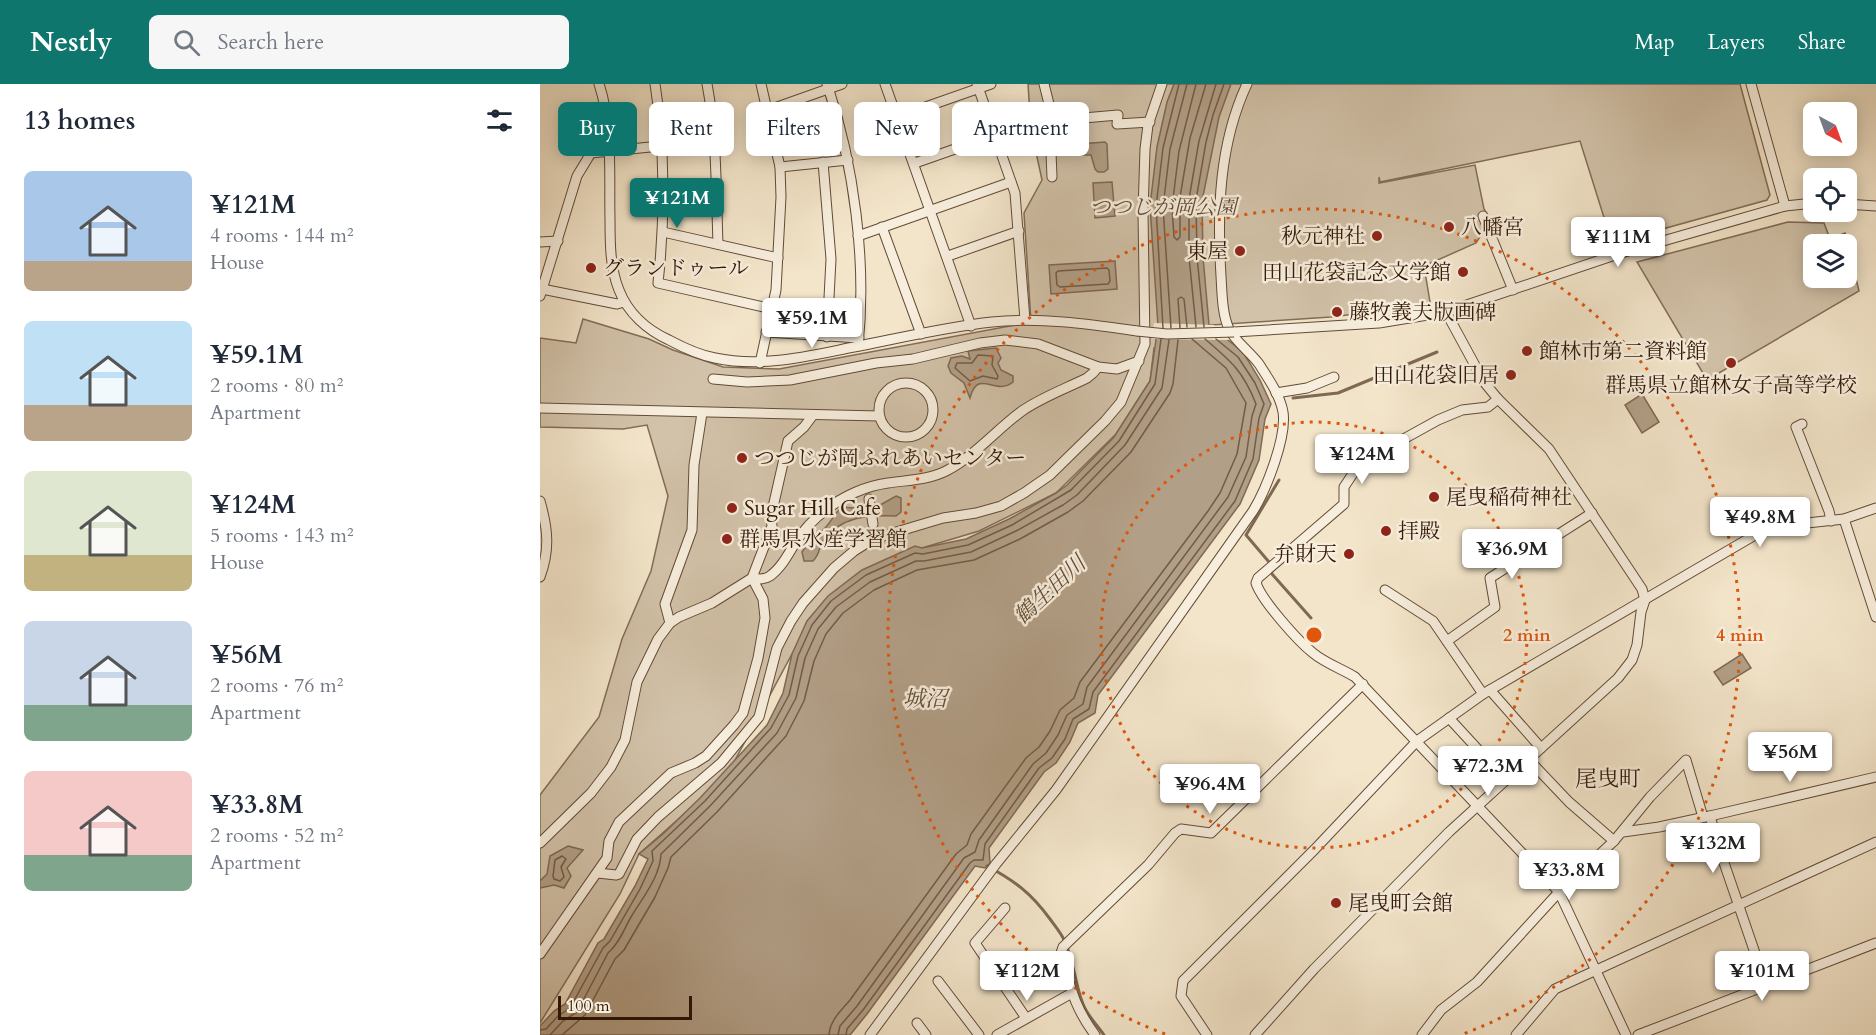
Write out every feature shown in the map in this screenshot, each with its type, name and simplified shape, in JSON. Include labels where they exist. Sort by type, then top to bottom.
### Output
[{"type":"street","points":[[599,84],[604,102]]},
{"type":"street","points":[[654,84],[658,102]]},
{"type":"street","points":[[707,84],[715,149],[718,244]]},
{"type":"street","points":[[761,84],[764,102]]},
{"type":"street","points":[[788,102],[828,86],[842,84]]},
{"type":"street","points":[[885,84],[892,102]]},
{"type":"street","points":[[936,102],[977,86],[991,84]]},
{"type":"street","points":[[1044,84],[1048,102]]},
{"type":"street","points":[[598,873],[619,874],[638,839],[658,817],[721,763],[759,717],[777,648],[790,621],[834,568],[873,539],[943,518],[1001,506],[1024,493],[1050,475],[1121,402],[1145,344],[1143,178],[1150,122],[1162,84]]},
{"type":"street","points":[[870,1035],[994,868],[1056,790],[1257,505],[1272,474],[1283,423],[1282,408],[1276,393],[1251,353],[1230,331],[1222,288],[1218,230],[1221,185],[1232,126],[1238,103],[1247,84]]},
{"type":"street","points":[[1751,84],[1785,206]]},
{"type":"street","points":[[828,86],[848,160],[858,236],[862,283],[858,342]]},
{"type":"street","points":[[977,86],[983,102]]},
{"type":"street","points":[[1089,118],[1118,115],[1118,124],[1150,122]]},
{"type":"street","points":[[915,163],[952,150]]},
{"type":"street","points":[[589,156],[577,176],[541,292],[618,304],[624,302]]},
{"type":"street","points":[[609,156],[612,258],[615,280],[624,302],[633,314],[651,330],[679,345],[715,358],[760,363],[801,358],[858,342],[1025,320],[1073,322],[1167,334],[1379,322],[1446,312],[1621,253],[1785,206],[1803,204]]},
{"type":"street","points":[[660,156],[663,232],[658,283],[772,309]]},
{"type":"street","points":[[760,363],[776,290],[780,167],[778,156]]},
{"type":"street","points":[[912,156],[971,326]]},
{"type":"street","points":[[1002,156],[1017,206],[1025,320]]},
{"type":"street","points":[[1051,156],[1052,177]]},
{"type":"street","points":[[780,167],[848,160]]},
{"type":"street","points":[[823,162],[831,259],[827,337]]},
{"type":"street","points":[[858,236],[1011,182]]},
{"type":"street","points":[[1857,205],[1876,206]]},
{"type":"street","points":[[1483,216],[1513,290]]},
{"type":"street","points":[[882,227],[921,334]]},
{"type":"street","points":[[948,256],[1019,231]]},
{"type":"street","points":[[663,232],[778,258]]},
{"type":"street","points":[[540,242],[558,241]]},
{"type":"street","points":[[1255,1035],[1344,937],[1478,805],[1618,678],[1628,666],[1636,645],[1645,600],[1642,589],[1549,449],[1484,382],[1446,312]]},
{"type":"street","points":[[766,332],[858,342]]},
{"type":"street","points":[[713,379],[768,382],[790,380],[1005,340],[1038,344],[1098,366],[1117,369],[1139,361]]},
{"type":"street","points":[[540,843],[591,793],[611,767],[625,740],[637,682],[658,639],[670,623],[694,609],[712,603],[752,578],[763,579],[769,576],[806,528],[838,501],[864,488],[920,479],[948,470],[971,455],[1021,412],[1046,397],[1087,378],[1098,366]]},
{"type":"street","points":[[1276,393],[1307,388],[1334,377]]},
{"type":"street","points":[[910,383],[919,386],[931,400],[931,418],[927,426],[912,436],[895,435],[888,430],[879,416],[879,407],[886,392],[901,384],[910,383]]},
{"type":"street","points":[[1498,399],[1488,407],[1462,410],[1438,420],[1356,469],[1344,487],[1344,504],[1256,583],[1277,614],[1314,654],[1363,684],[1559,892],[1626,1035]]},
{"type":"street","points":[[540,408],[879,416]]},
{"type":"street","points":[[670,623],[665,604],[692,530],[694,465],[702,413]]},
{"type":"street","points":[[541,952],[598,873],[607,858],[609,841],[619,822],[671,773],[695,764],[706,756],[743,713],[758,658],[765,618],[763,599],[752,578],[772,525],[771,516],[788,441],[804,427],[813,415]]},
{"type":"street","points":[[1802,424],[1796,427],[1831,521]]},
{"type":"street","points":[[868,499],[873,524]]},
{"type":"street","points":[[540,501],[548,538],[548,553],[540,577]]},
{"type":"street","points":[[1207,1035],[1181,996],[1183,981],[1315,849],[1417,741],[1487,692],[1768,529],[1844,519],[1876,508]]},
{"type":"street","points":[[1447,641],[1495,607],[1490,578],[1592,513]]},
{"type":"street","points":[[1844,519],[1876,615]]},
{"type":"street","points":[[1385,590],[1433,621],[1487,692],[1542,748]]},
{"type":"street","points":[[1095,1035],[1082,1017],[1072,993],[1061,953],[1066,944],[1148,865],[1175,833],[1181,829],[1211,833],[1363,684]]},
{"type":"street","points":[[1449,718],[1506,780]]},
{"type":"street","points":[[1529,760],[1569,802],[1614,841]]},
{"type":"street","points":[[1422,1035],[1441,1010],[1477,982],[1559,892],[1614,841],[1650,797],[1686,760],[1766,986]]},
{"type":"street","points":[[1623,831],[1659,827],[1876,777]]},
{"type":"street","points":[[1516,1035],[1555,989],[1876,842]]},
{"type":"street","points":[[1005,908],[975,943],[1026,1018]]},
{"type":"street","points":[[1638,1035],[1876,943]]},
{"type":"street","points":[[938,981],[978,1035]]},
{"type":"street","points":[[997,1035],[1072,993]]},
{"type":"street","points":[[917,1023],[926,1035]]},
{"type":"green space","name":"つつじが岡公園","points":[[1028,84],[1740,84],[1770,195],[1767,200],[1612,243],[1580,141],[1380,182],[1379,177],[1379,183],[1475,165],[1484,209],[1491,220],[1476,243],[1424,266],[1430,302],[1428,305],[1331,317],[1196,326],[1154,348],[1150,381],[1116,434],[1056,493],[979,531],[922,548],[838,590],[792,654],[726,777],[639,854],[620,894],[540,1023],[540,795],[599,717],[622,639],[651,571],[668,496],[647,425],[623,429],[540,427],[540,338],[576,343],[583,319],[649,339],[723,367],[779,369],[1031,322],[1024,213],[1042,180],[1037,156],[1089,156],[1089,102],[1029,102]]},
{"type":"green space","points":[[1788,222],[1824,223],[1828,234],[1803,234],[1803,288],[1857,288],[1857,283],[1859,291],[1707,380],[1637,262]]},
{"type":"water","name":"城沼","points":[[1174,84],[1231,84],[1219,117],[1202,201],[1203,257],[1209,325],[1243,352],[1271,404],[1265,419],[1259,460],[1240,504],[1098,695],[1095,713],[1078,723],[1070,742],[1056,763],[1044,772],[989,848],[990,863],[985,868],[975,866],[850,1035],[540,1035],[540,1026],[554,1011],[565,1004],[598,943],[604,939],[635,886],[648,859],[639,854],[701,797],[767,725],[783,693],[792,654],[807,621],[828,596],[862,570],[915,546],[922,548],[966,539],[1056,493],[1067,485],[1114,437],[1150,381],[1158,326],[1150,206],[1157,147],[1167,102]]},
{"type":"water","points":[[1105,142],[1107,144],[1108,169],[1104,172],[1098,172],[1095,169],[1091,155],[1089,155],[1089,143]]},
{"type":"water","points":[[1112,182],[1115,216],[1095,218],[1093,183]]},
{"type":"water","points":[[1115,261],[1117,289],[1051,294],[1049,265]]},
{"type":"water","points":[[996,348],[1001,358],[998,363],[1001,370],[1013,376],[1013,382],[1006,386],[982,383],[973,389],[970,398],[964,383],[951,373],[948,366],[951,358],[962,356],[970,359],[968,351]]},
{"type":"water","points":[[1642,394],[1659,422],[1642,433],[1625,405]]},
{"type":"water","points":[[896,496],[901,498],[901,512],[896,516],[865,517],[838,526],[823,541],[813,561],[804,561],[802,552],[842,507],[875,508]]},
{"type":"water","points":[[1742,654],[1751,668],[1723,685],[1714,672]]},
{"type":"water","points":[[568,846],[583,850],[567,868],[571,876],[564,888],[554,885],[540,888],[540,881],[547,874],[550,856]]},
{"type":"pier","points":[[1154,323],[1214,325],[1233,340],[1152,339]]},
{"type":"waterway","points":[[1293,398],[1338,393],[1437,352]]},
{"type":"waterway","points":[[1279,480],[1246,535],[1269,562],[1272,574],[1311,618]]},
{"type":"waterway","points":[[987,866],[1029,895],[1058,930],[1068,950],[1085,1008],[1104,1035]]},
{"type":"place","name":"八幡宮","points":[[1449,227]]},
{"type":"place","name":"秋元神社","points":[[1377,236]]},
{"type":"place","name":"東屋","points":[[1240,251]]},
{"type":"place","name":"グランドゥール","points":[[591,268]]},
{"type":"place","name":"田山花袋記念文学館","points":[[1463,272]]},
{"type":"place","name":"藤牧義夫版画碑","points":[[1337,312]]},
{"type":"place","name":"館林市第二資料館","points":[[1527,351]]},
{"type":"place","name":"群馬県立館林女子高等学校","points":[[1731,363]]},
{"type":"place","name":"田山花袋旧居","points":[[1511,375]]},
{"type":"place","name":"つつじが岡ふれあいセンター","points":[[742,458]]},
{"type":"place","name":"尾曳稲荷神社","points":[[1434,497]]},
{"type":"place","name":"Sugar Hill Cafe","points":[[732,508]]},
{"type":"place","name":"拝殿","points":[[1386,531]]},
{"type":"place","name":"群馬県水産学習館","points":[[727,539]]},
{"type":"place","name":"弁財天","points":[[1349,554]]},
{"type":"place","name":"尾曳町会館","points":[[1336,903]]},
{"type":"district","name":"尾曳町","points":[[1608,779]]},
{"type":"water label","name":"鶴生田川","points":[[1050,590]]}]
